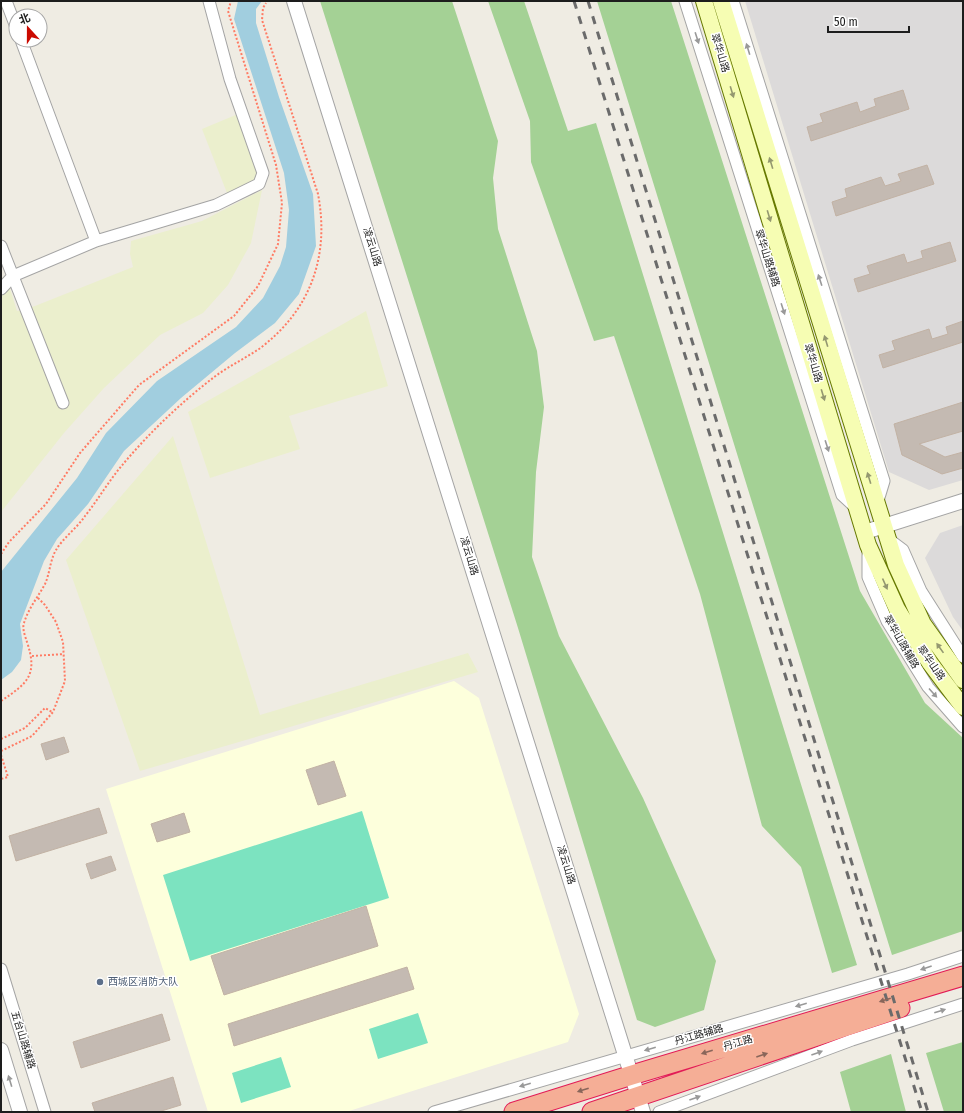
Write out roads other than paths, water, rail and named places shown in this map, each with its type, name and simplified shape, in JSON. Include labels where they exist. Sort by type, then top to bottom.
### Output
[{"type":"highway","name":"丹江路","points":[[514,1112],[632,1075],[963,976]]},
{"type":"highway","name":"丹江路","points":[[592,1112],[641,1104],[963,987]]},
{"type":"main road","name":"翠华山路","points":[[704,1],[866,539],[897,609],[930,663],[963,707]]},
{"type":"main road","name":"翠华山路","points":[[721,1],[896,565],[923,624],[963,680]]},
{"type":"street","points":[[1,289],[14,276],[96,242],[216,205],[259,184],[263,173],[230,79],[209,1]]},
{"type":"street","name":"凌云山路","points":[[294,1],[641,1104]]},
{"type":"street","name":"翠华山路辅路","points":[[686,1],[842,495],[858,510]]},
{"type":"street","points":[[733,1],[884,481],[877,504]]},
{"type":"street","points":[[24,48],[96,242]]},
{"type":"street","points":[[1,246],[63,403]]},
{"type":"street","points":[[866,539],[963,501]]},
{"type":"street","points":[[885,532],[904,550],[921,591],[963,657]]},
{"type":"street","name":"翠华山路辅路","points":[[866,539],[868,577],[887,621],[928,687],[963,727]]},
{"type":"street","name":"丹江路辅路","points":[[434,1112],[908,974],[963,956]]},
{"type":"street","name":"五台山路辅路","points":[[1,969],[45,1112]]},
{"type":"street","points":[[659,1112],[852,1040],[963,1004]]},
{"type":"street","points":[[1,1050],[20,1112]]},
{"type":"water","points":[[238,1],[262,1],[256,9],[256,23],[279,97],[313,194],[316,246],[299,294],[275,323],[235,353],[181,398],[124,451],[88,504],[57,539],[44,561],[20,624],[23,646],[21,660],[12,672],[1,680],[1,572],[77,478],[106,433],[157,381],[236,327],[263,298],[280,266],[286,247],[289,210],[284,173],[234,19]]},
{"type":"railway","points":[[574,1],[922,1112]]},
{"type":"railway","points":[[588,1],[928,1112]]},
{"type":"place","name":"西城区消防大队","points":[[100,982]]}]
